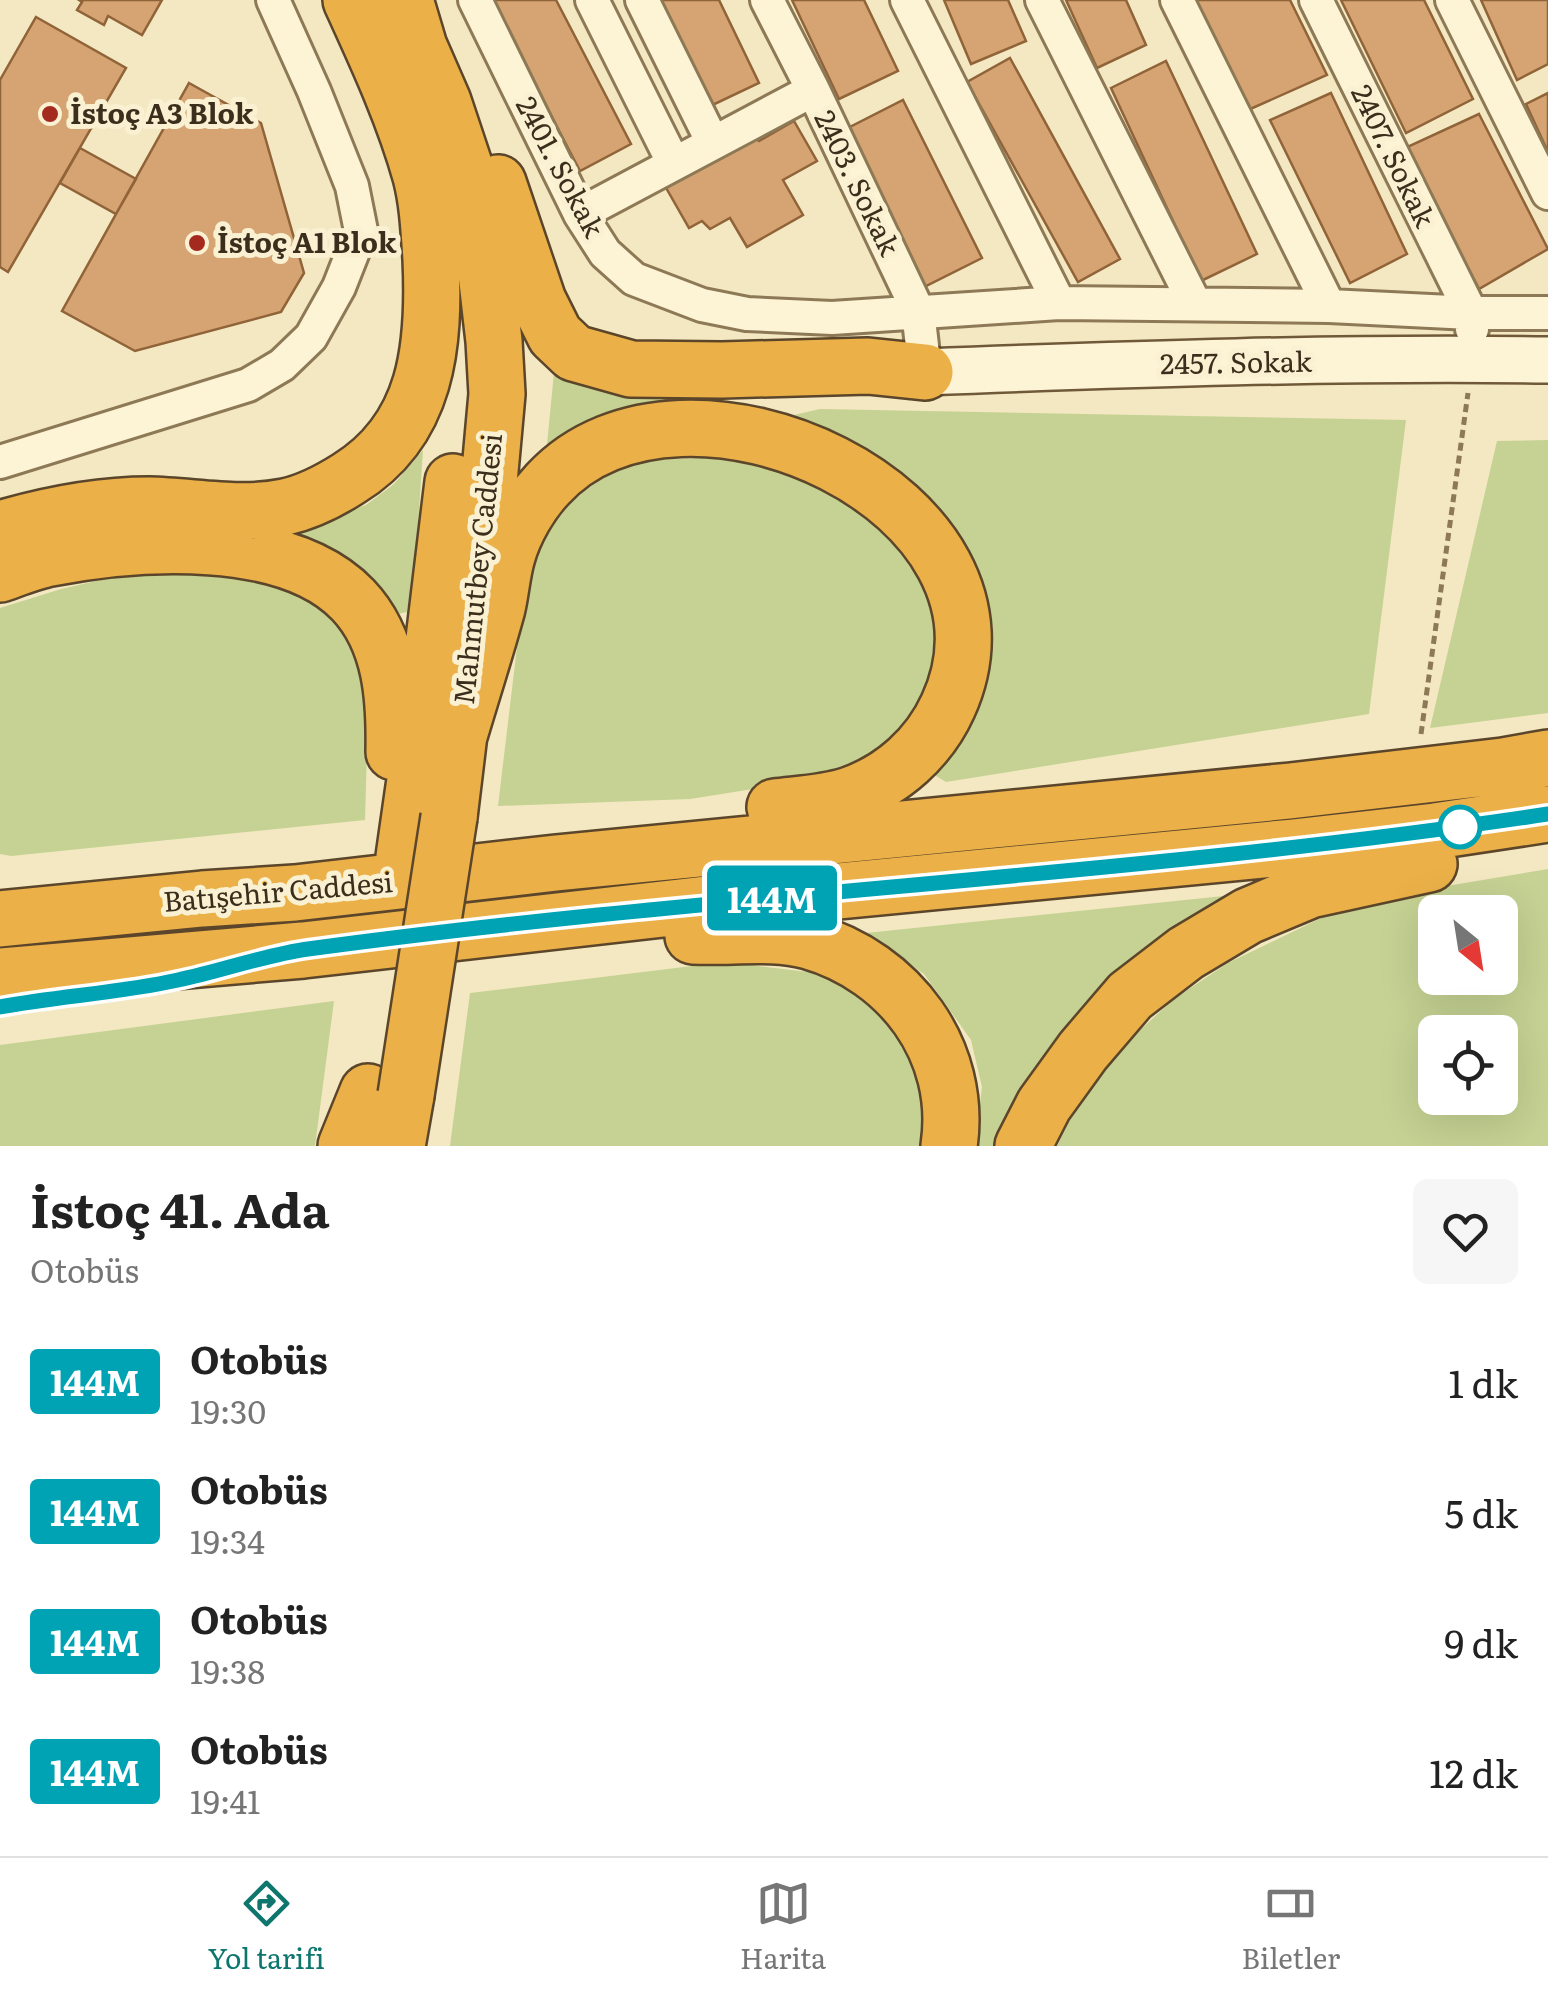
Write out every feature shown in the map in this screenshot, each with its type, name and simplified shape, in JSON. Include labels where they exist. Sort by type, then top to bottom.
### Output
[{"type":"highway","points":[[0,529],[38,518],[144,505],[243,510],[286,507],[325,493],[365,468],[395,438],[417,398],[427,361],[432,322],[428,208],[406,129],[351,0]]},
{"type":"highway","points":[[407,0],[434,33],[467,94],[538,301],[555,335],[574,353],[631,369],[868,366],[924,372]]},
{"type":"highway","name":"Mahmutbey Caddesi","points":[[360,1146],[396,1120],[449,817],[481,575],[496,394],[486,272],[466,171],[443,102],[418,47],[407,0]]},
{"type":"highway","name":"Mahmutbey Caddesi","points":[[396,1120],[404,857],[458,442],[458,355],[451,285],[428,208]]},
{"type":"highway","points":[[700,428],[756,402],[886,388],[924,372]]},
{"type":"highway","points":[[458,738],[518,527],[547,484],[607,442],[674,429],[747,433],[828,460],[895,504],[923,533],[947,570],[960,611],[961,665],[939,724],[914,757],[849,795],[670,820],[616,835],[556,863]]},
{"type":"highway","points":[[0,574],[48,558],[128,547],[200,547],[294,562],[331,580],[370,623],[386,661],[395,711],[393,790],[404,857]]},
{"type":"highway","name":"Batışehir Caddesi","points":[[0,919],[295,893],[1416,777],[1548,758]]},
{"type":"highway","points":[[541,922],[1292,847],[1548,814]]},
{"type":"highway","points":[[1023,1146],[1044,1105],[1082,1051],[1130,996],[1186,952],[1248,916],[1310,890],[1471,856],[1532,840],[1548,830]]},
{"type":"highway","points":[[0,879],[221,876],[295,893]]},
{"type":"highway","points":[[541,922],[617,932],[806,940],[853,957],[896,992],[922,1020],[940,1054],[950,1090],[953,1121],[949,1146]]},
{"type":"highway","name":"Batışehir Caddesi","points":[[0,976],[302,950],[541,922]]},
{"type":"highway","points":[[0,1007],[177,980],[302,950]]},
{"type":"highway","points":[[346,1146],[396,1120]]},
{"type":"main road","name":"2457. Sokak","points":[[924,372],[1138,364],[1548,360]]},
{"type":"street","points":[[0,462],[248,385],[282,365],[312,337],[362,232],[352,186],[273,0]]},
{"type":"street","name":"2401. Sokak","points":[[475,0],[580,214],[605,253],[634,279],[702,305],[748,314],[832,318],[1059,303],[1548,313]]},
{"type":"street","points":[[592,0],[674,162]]},
{"type":"street","points":[[642,0],[714,143]]},
{"type":"street","name":"2403. Sokak","points":[[767,0],[918,311],[924,372]]},
{"type":"street","points":[[907,0],[1059,303]]},
{"type":"street","points":[[1042,0],[1194,304]]},
{"type":"street","points":[[1177,0],[1329,306]]},
{"type":"street","name":"2407. Sokak","points":[[1316,0],[1471,313]]},
{"type":"street","points":[[1452,0],[1548,193]]},
{"type":"street","points":[[580,214],[813,90]]},
{"type":"street","points":[[1471,313],[1472,359]]},
{"type":"path","points":[[1416,777],[1472,359]]},
{"type":"green space","points":[[555,362],[741,390],[709,401],[695,412],[545,465]]},
{"type":"green space","points":[[820,409],[1406,420],[1369,714],[946,782],[923,768],[977,623],[768,421]]},
{"type":"green space","points":[[1548,440],[1548,713],[1430,728],[1497,441]]},
{"type":"green space","points":[[423,450],[416,556],[407,612],[398,614],[366,573],[339,551],[292,533],[366,505],[394,484]]},
{"type":"green space","points":[[705,458],[759,464],[811,477],[880,526],[921,578],[935,615],[938,667],[903,732],[875,754],[835,773],[779,785],[690,799],[498,806],[523,597],[550,531],[571,503],[619,468],[650,461]]},
{"type":"green space","points":[[221,575],[278,586],[318,603],[347,633],[369,676],[365,820],[11,856],[0,854],[0,608],[114,577]]},
{"type":"green space","points":[[1548,869],[1548,1146],[1057,1146],[1117,1051],[1174,999],[1228,963],[1344,907]]},
{"type":"green space","points":[[1243,894],[997,1146],[975,1146],[982,1087],[971,1040],[924,974],[866,933]]},
{"type":"green space","points":[[725,962],[825,974],[872,990],[915,1058],[924,1098],[921,1146],[450,1146],[470,993]]},
{"type":"green space","points":[[334,1001],[315,1146],[0,1146],[0,1045]]},
{"type":"building","points":[[79,0],[162,0],[142,35],[108,16],[104,25],[77,10],[82,2]]},
{"type":"building","points":[[491,0],[556,0],[631,144],[580,171]]},
{"type":"building","points":[[650,0],[719,0],[759,83],[702,110]]},
{"type":"building","points":[[792,0],[864,0],[898,71],[839,99]]},
{"type":"building","points":[[944,0],[1008,0],[1026,41],[971,64]]},
{"type":"building","points":[[1066,0],[1126,0],[1146,45],[1097,68]]},
{"type":"building","points":[[1196,0],[1290,0],[1327,75],[1248,110]]},
{"type":"building","points":[[1341,0],[1424,0],[1473,99],[1406,133]]},
{"type":"building","points":[[1481,0],[1548,0],[1548,64],[1517,80]]},
{"type":"building","name":"İstoç A3 Blok","points":[[36,17],[126,68],[8,272],[0,267],[0,80]]},
{"type":"building","points":[[1010,58],[1120,259],[1078,282],[967,82]]},
{"type":"building","points":[[1166,61],[1257,254],[1201,281],[1111,88]]},
{"type":"building","name":"İstoç A1 Blok","points":[[189,83],[261,123],[304,273],[281,312],[135,351],[62,311]]},
{"type":"building","points":[[1331,93],[1407,254],[1350,283],[1270,120]]},
{"type":"building","points":[[1548,93],[1548,152],[1526,104]]},
{"type":"building","points":[[903,100],[982,258],[922,288],[842,131]]},
{"type":"building","points":[[1479,114],[1548,249],[1479,289],[1405,148]]},
{"type":"building","points":[[794,121],[817,161],[783,180],[803,215],[747,247],[730,218],[710,229],[702,221],[689,228],[665,186],[752,135],[759,141]]},
{"type":"building","points":[[80,148],[136,179],[116,214],[60,183]]},
{"type":"bus line","name":"144M","points":[[0,1007],[177,980],[302,950],[724,902],[1292,847],[1548,814]]},
{"type":"place","name":"İstoç A3 Blok","points":[[50,114]]},
{"type":"place","name":"İstoç A1 Blok","points":[[197,243]]}]
